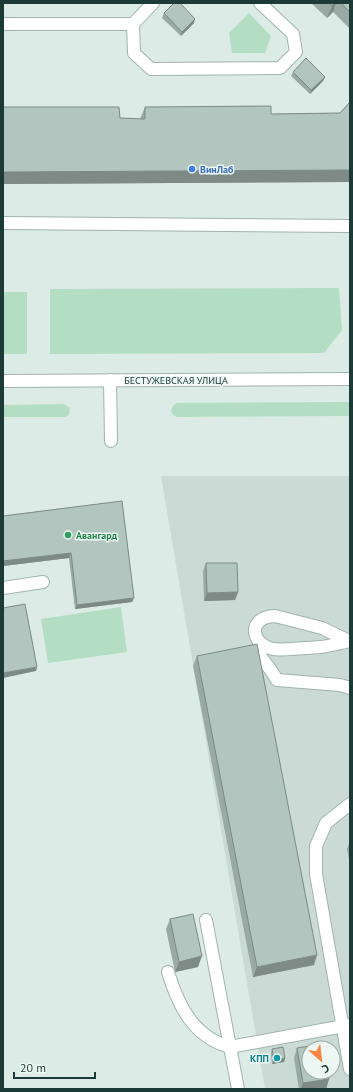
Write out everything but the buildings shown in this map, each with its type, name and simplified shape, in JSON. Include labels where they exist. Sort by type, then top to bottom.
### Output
[{"type":"street","points":[[153,3],[133,24],[134,53],[151,69],[280,68],[296,52],[293,34],[260,3]]},
{"type":"street","points":[[3,24],[133,24]]},
{"type":"street","points":[[3,223],[350,226]]},
{"type":"street","name":"БЕСТУЖЕВСКАЯ УЛИЦА","points":[[3,381],[350,379]]},
{"type":"street","points":[[110,380],[111,441]]},
{"type":"street","points":[[3,588],[43,582]]},
{"type":"street","points":[[349,641],[322,628],[275,616],[267,616],[260,620],[256,626],[260,656],[277,680],[340,685],[350,688]]},
{"type":"street","points":[[259,642],[266,647],[275,650],[321,647],[349,641]]},
{"type":"street","points":[[350,804],[326,823],[316,846],[316,874],[346,1026],[350,1069]]},
{"type":"street","points":[[206,920],[238,1089]]},
{"type":"street","points":[[168,972],[173,987],[193,1024],[207,1037],[220,1044],[230,1047],[346,1026]]},
{"type":"shaded area","points":[[161,476],[350,476],[350,1089],[265,1089]]},
{"type":"green space","points":[[249,13],[271,36],[265,53],[232,53],[229,33]]},
{"type":"green space","points":[[339,288],[342,330],[324,353],[50,354],[50,289]]},
{"type":"green space","points":[[3,292],[27,292],[27,354],[3,354]]},
{"type":"green space","points":[[350,402],[350,416],[177,417],[173,415],[171,411],[173,406],[177,403]]},
{"type":"green space","points":[[64,404],[70,408],[69,415],[65,417],[3,417],[3,405]]},
{"type":"green space","points":[[121,607],[127,652],[48,663],[41,619]]},
{"type":"place","name":"ВинЛаб","points":[[192,169]]},
{"type":"place","name":"Авангард","points":[[68,535]]},
{"type":"place","name":"КПП","points":[[277,1058]]}]
